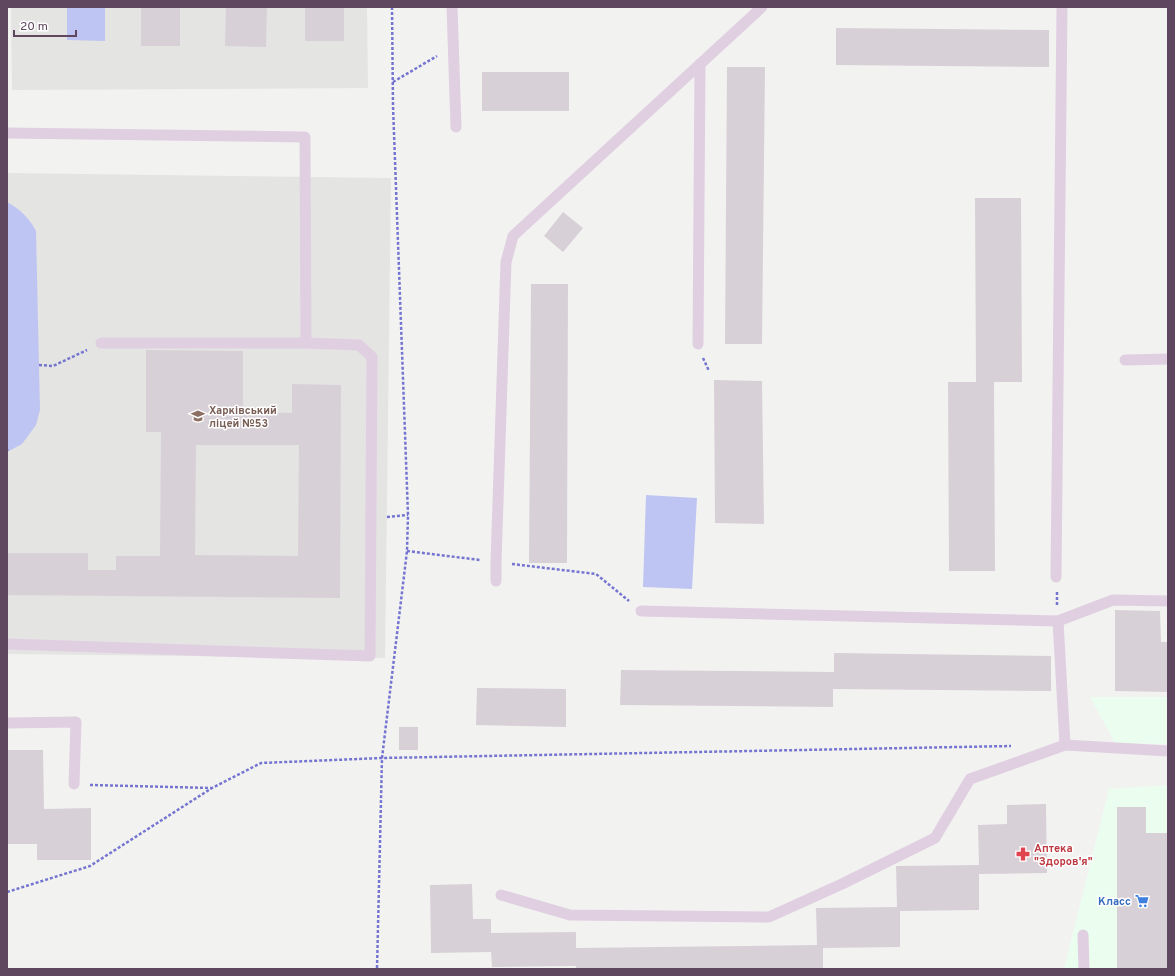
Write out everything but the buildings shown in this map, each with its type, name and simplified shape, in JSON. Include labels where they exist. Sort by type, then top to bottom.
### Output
[{"type":"lane","points":[[452,7],[456,127]]},
{"type":"lane","points":[[496,581],[506,262],[513,236],[762,7]]},
{"type":"lane","points":[[1056,578],[1062,7]]},
{"type":"lane","points":[[698,344],[700,64]]},
{"type":"lane","points":[[7,133],[305,137],[306,343]]},
{"type":"lane","points":[[7,644],[370,656],[372,357],[359,345],[306,343],[101,343]]},
{"type":"lane","points":[[1125,360],[1168,359]]},
{"type":"lane","points":[[641,611],[1058,621],[1113,600],[1168,601]]},
{"type":"lane","points":[[1058,621],[1065,745]]},
{"type":"lane","points":[[7,724],[76,722],[74,784]]},
{"type":"lane","points":[[501,895],[570,915],[769,917],[842,884],[935,838],[970,779],[1065,745],[1168,751]]},
{"type":"lane","points":[[1083,935],[1084,969]]},
{"type":"path","points":[[377,969],[382,758],[407,551],[408,515],[393,82],[392,7]]},
{"type":"path","points":[[393,82],[453,46]]},
{"type":"path","points":[[39,365],[53,366],[101,343]]},
{"type":"path","points":[[371,518],[408,515]]},
{"type":"path","points":[[407,551],[596,574],[641,611]]},
{"type":"path","points":[[1056,578],[1058,621]]},
{"type":"path","points":[[7,892],[90,866],[212,788],[262,763],[382,758],[1018,746]]},
{"type":"path","points":[[74,784],[212,788]]},
{"type":"shaded area","points":[[11,7],[367,7],[368,88],[12,90]]},
{"type":"shaded area","points":[[67,7],[105,7],[105,41],[67,40]]},
{"type":"shaded area","name":"Харківський ліцей №53","points":[[7,173],[391,178],[385,658],[7,654]]},
{"type":"shaded area","points":[[7,202],[24,214],[36,231],[40,410],[36,425],[22,444],[7,452]]},
{"type":"shaded area","points":[[646,495],[697,498],[692,589],[643,587]]},
{"type":"shaded area","points":[[1090,697],[1168,697],[1168,744],[1115,743]]},
{"type":"shaded area","points":[[1168,785],[1168,969],[1064,969],[1109,789]]},
{"type":"place","name":"Харківський ліцей №53","points":[[198,416]]},
{"type":"place","name":"Аптека \"Здоров'я\"","points":[[1023,854]]},
{"type":"place","name":"Класс","points":[[1142,901]]}]
